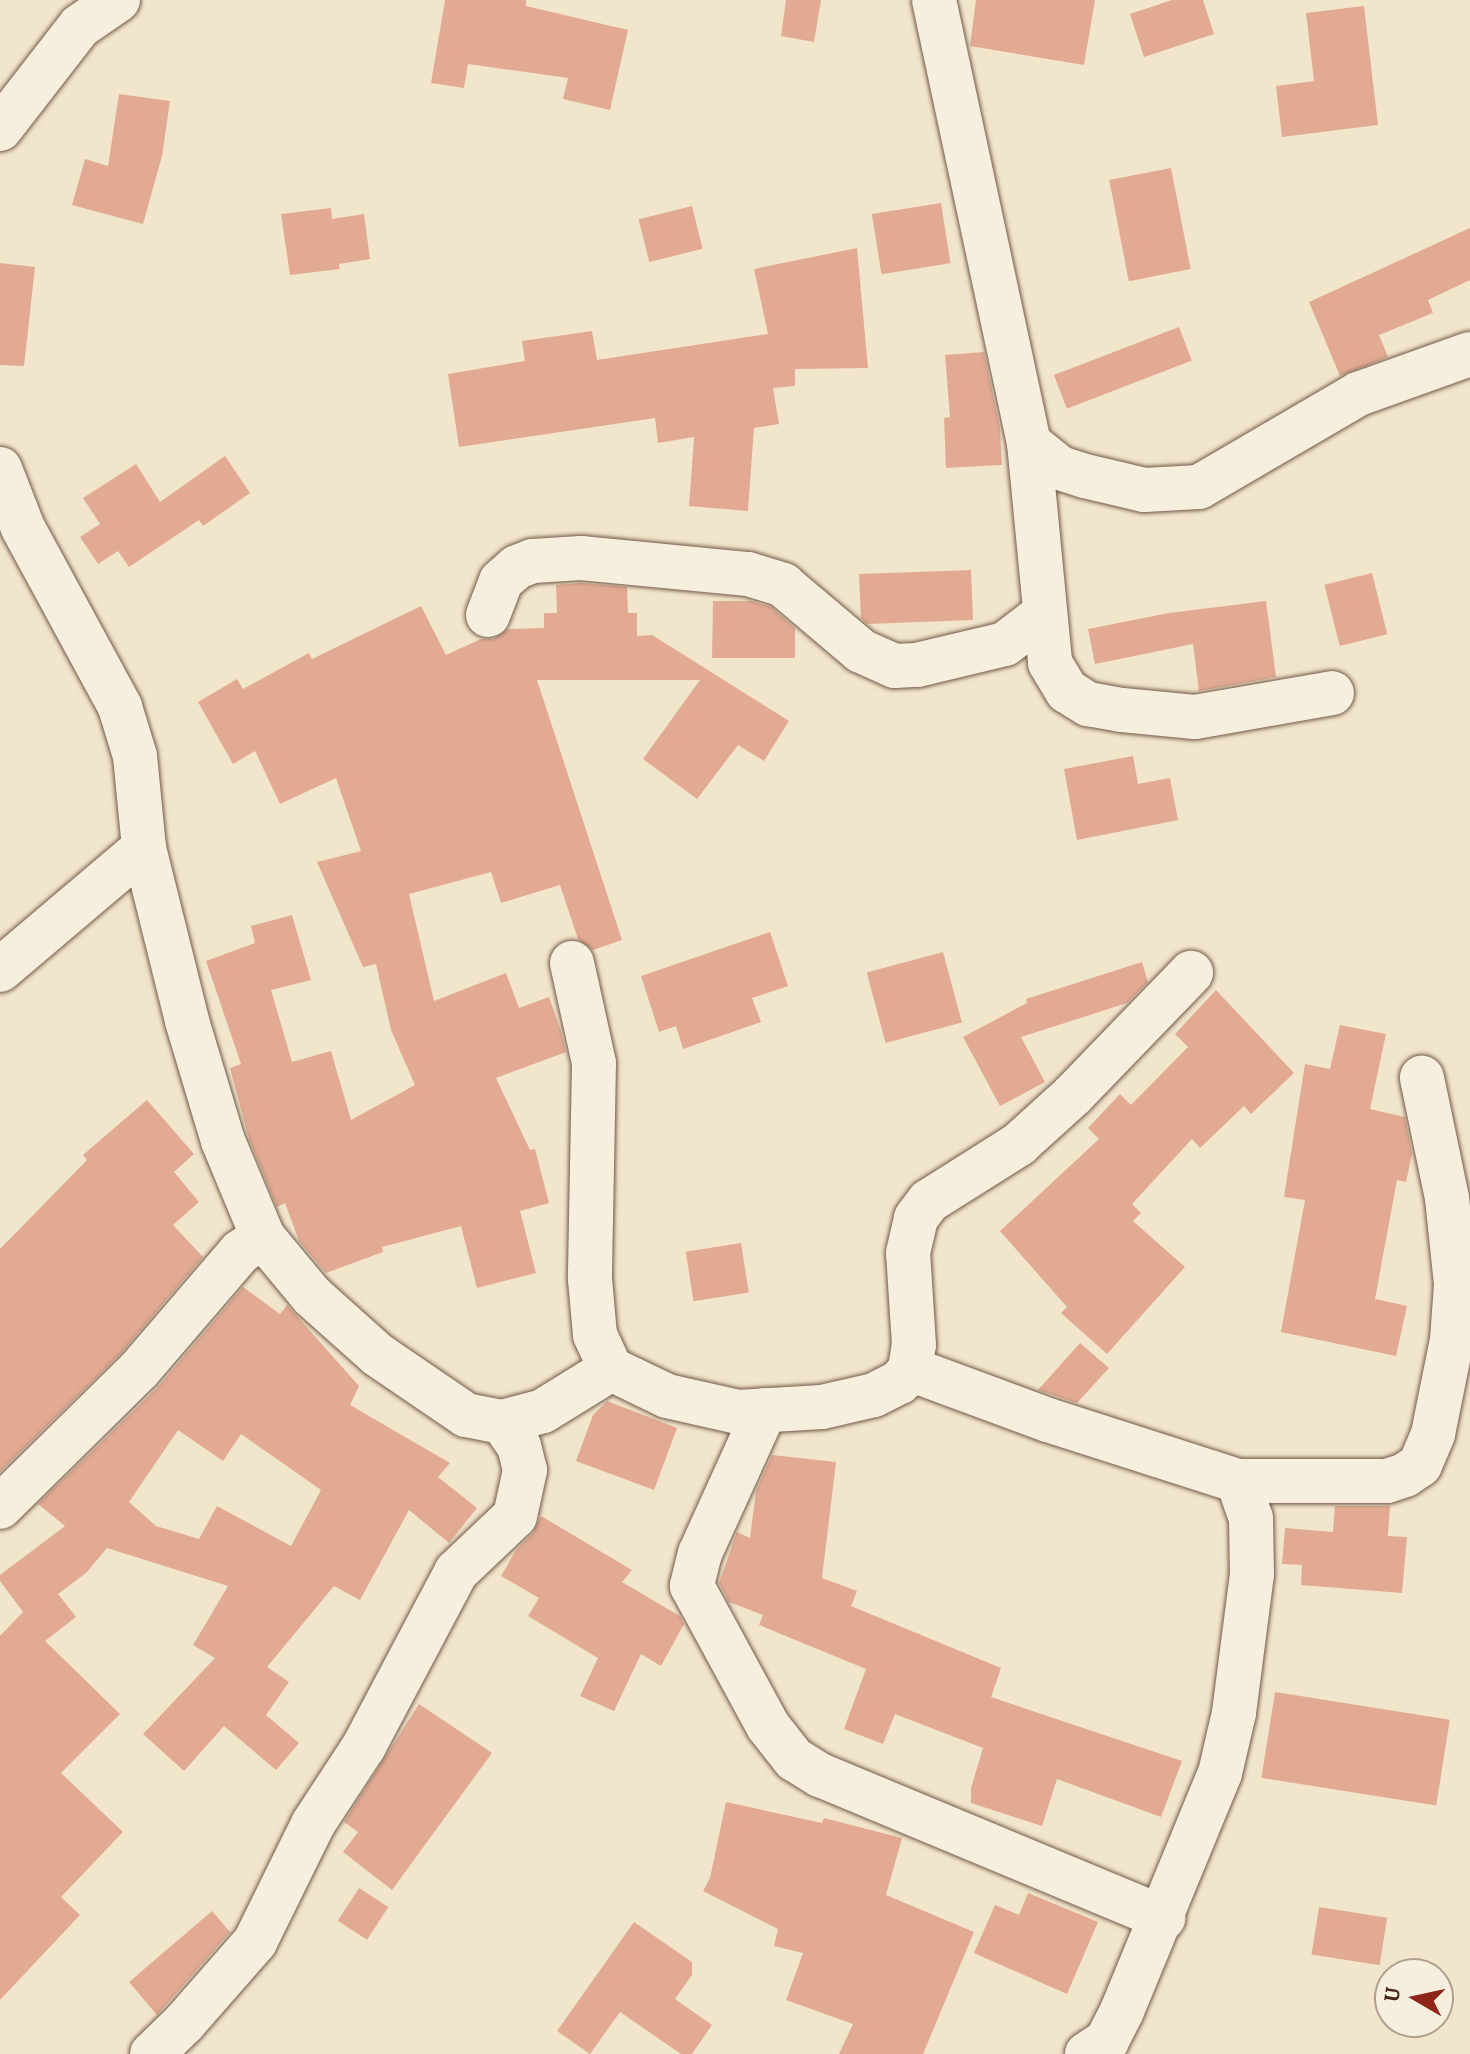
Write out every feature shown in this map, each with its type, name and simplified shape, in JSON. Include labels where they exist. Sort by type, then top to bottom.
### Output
[{"type":"street","points":[[0,129],[80,26],[118,0]]},
{"type":"street","points":[[934,0],[1029,443],[1050,663],[1067,691],[1088,704],[1195,717],[1332,693]]},
{"type":"street","points":[[1029,443],[1060,468],[1085,476],[1144,490],[1199,487],[1358,394],[1470,354]]},
{"type":"street","points":[[0,469],[23,528],[120,707],[135,756],[144,848],[187,1021],[223,1141],[263,1237],[312,1296],[378,1355],[466,1415],[502,1422],[543,1411],[611,1369]]},
{"type":"street","points":[[488,615],[501,581],[517,567],[533,561],[581,558],[748,574],[783,585],[861,651],[895,666],[917,665],[1005,644],[1044,614]]},
{"type":"street","points":[[0,970],[144,848]]},
{"type":"street","points":[[572,963],[594,1063],[590,1279],[595,1335],[611,1369],[667,1396],[738,1412],[822,1407],[874,1395],[900,1382],[910,1369],[914,1345],[908,1253],[913,1226],[929,1201],[1019,1144],[1073,1095],[1191,973]]},
{"type":"street","points":[[910,1369],[1048,1420],[1238,1481],[1387,1481],[1405,1475],[1420,1465],[1433,1434],[1452,1340],[1456,1284],[1447,1198],[1422,1078]]},
{"type":"street","points":[[0,1507],[139,1370],[240,1252],[263,1237]]},
{"type":"street","points":[[765,1410],[700,1553],[692,1586],[768,1726],[794,1759],[820,1775],[1163,1918]]},
{"type":"street","points":[[152,2054],[184,2023],[255,1942],[313,1824],[364,1746],[456,1572],[515,1516],[525,1470],[519,1446],[502,1422]]},
{"type":"street","points":[[1086,2053],[1107,2041],[1163,1918],[1220,1773],[1234,1713],[1252,1574],[1251,1518],[1238,1481]]},
{"type":"building","points":[[445,0],[526,0],[526,6],[628,30],[610,110],[563,99],[568,78],[468,64],[464,88],[431,83]]},
{"type":"building","points":[[786,0],[821,0],[814,42],[781,36]]},
{"type":"building","points":[[976,0],[1095,0],[1084,65],[970,46]]},
{"type":"building","points":[[1172,0],[1203,0],[1214,34],[1144,57],[1130,14]]},
{"type":"building","points":[[1364,6],[1378,125],[1282,137],[1276,86],[1314,81],[1306,13]]},
{"type":"building","points":[[119,94],[170,101],[162,156],[143,224],[72,205],[85,159],[108,166]]},
{"type":"building","points":[[1171,168],[1191,269],[1129,281],[1109,180]]},
{"type":"building","points":[[941,203],[951,263],[881,274],[872,214]]},
{"type":"building","points":[[692,206],[703,249],[649,262],[639,219]]},
{"type":"building","points":[[331,208],[332,219],[364,214],[370,259],[339,264],[340,269],[290,275],[281,214]]},
{"type":"building","points":[[1470,228],[1470,280],[1428,300],[1433,313],[1379,335],[1388,357],[1340,376],[1309,302]]},
{"type":"building","points":[[857,248],[868,368],[795,369],[795,386],[773,388],[779,424],[754,428],[748,511],[689,506],[694,437],[658,443],[655,418],[459,447],[448,374],[525,361],[522,341],[592,331],[597,360],[768,334],[754,269]]},
{"type":"building","points":[[0,263],[35,267],[24,366],[0,365]]},
{"type":"building","points":[[1179,327],[1192,361],[1067,409],[1054,375]]},
{"type":"building","points":[[984,352],[1000,428],[1002,465],[946,468],[944,418],[950,417],[945,355]]},
{"type":"building","points":[[225,456],[250,493],[203,526],[199,520],[129,567],[118,551],[98,564],[80,537],[100,524],[83,498],[136,464],[160,502]]},
{"type":"building","points":[[971,570],[973,620],[867,624],[861,618],[859,574]]},
{"type":"building","points":[[1372,573],[1387,634],[1340,646],[1324,585]]},
{"type":"building","points":[[581,583],[627,587],[628,613],[637,613],[637,636],[652,635],[789,721],[764,761],[738,745],[697,799],[643,759],[700,680],[537,680],[622,940],[593,950],[578,939],[560,885],[501,903],[491,872],[409,894],[434,1001],[506,973],[519,1008],[549,997],[561,1031],[566,1052],[496,1078],[530,1150],[535,1149],[549,1203],[520,1211],[536,1273],[477,1288],[461,1226],[382,1247],[383,1252],[326,1273],[299,1241],[285,1203],[277,1207],[249,1139],[230,1068],[241,1064],[206,961],[255,943],[251,926],[292,915],[311,980],[271,990],[292,1062],[331,1051],[351,1120],[415,1085],[391,1030],[376,964],[363,967],[317,862],[361,851],[336,778],[280,804],[255,751],[233,764],[198,702],[237,679],[243,689],[309,653],[312,659],[421,606],[446,655],[481,639],[493,639],[508,629],[544,628],[544,613],[557,613],[556,585]]},
{"type":"building","points":[[713,601],[751,601],[771,607],[795,628],[795,658],[712,658]]},
{"type":"building","points":[[1266,601],[1276,677],[1199,691],[1193,644],[1095,664],[1088,629],[1169,613]]},
{"type":"building","points":[[1133,756],[1138,784],[1170,778],[1178,820],[1077,840],[1064,769]]},
{"type":"building","points":[[770,932],[788,986],[752,998],[761,1022],[683,1049],[676,1026],[659,1032],[641,976]]},
{"type":"building","points":[[943,952],[962,1023],[886,1043],[867,972]]},
{"type":"building","points":[[1142,962],[1148,982],[1127,1003],[1021,1037],[1045,1082],[1000,1106],[963,1037],[1027,1003],[1026,999]]},
{"type":"building","points":[[1216,990],[1294,1073],[1251,1114],[1244,1106],[1200,1148],[1192,1139],[1132,1204],[1141,1213],[1133,1221],[1185,1267],[1107,1354],[1061,1313],[1067,1307],[1000,1231],[1099,1139],[1088,1128],[1120,1094],[1131,1105],[1188,1047],[1175,1034]]},
{"type":"building","points":[[1340,1025],[1386,1034],[1370,1109],[1405,1117],[1412,1154],[1406,1182],[1397,1180],[1375,1299],[1407,1306],[1396,1356],[1281,1332],[1305,1200],[1284,1197],[1305,1064],[1330,1069]]},
{"type":"building","points":[[147,1100],[194,1154],[174,1172],[199,1202],[173,1225],[203,1257],[121,1353],[0,1472],[0,1249],[87,1160],[83,1155]]},
{"type":"building","points":[[741,1243],[749,1292],[694,1301],[686,1252]]},
{"type":"building","points":[[243,1287],[280,1314],[287,1305],[359,1386],[350,1405],[450,1463],[438,1477],[477,1508],[449,1543],[409,1510],[360,1600],[334,1586],[267,1667],[289,1682],[266,1715],[299,1743],[276,1770],[224,1726],[184,1771],[143,1734],[215,1658],[193,1645],[228,1586],[107,1548],[86,1573],[58,1594],[76,1617],[45,1641],[120,1714],[61,1773],[123,1832],[61,1897],[80,1915],[0,2000],[0,1636],[23,1612],[0,1581],[0,1575],[65,1526],[38,1504],[157,1388]],"holes":[[[178,1430],[223,1461],[241,1434],[321,1490],[291,1546],[217,1506],[199,1539],[156,1526],[129,1502]]]},
{"type":"building","points":[[1080,1343],[1109,1368],[1077,1403],[1038,1390]]},
{"type":"building","points":[[607,1401],[677,1428],[654,1490],[576,1461],[593,1415]]},
{"type":"building","points":[[772,1455],[836,1462],[822,1578],[857,1591],[851,1606],[1001,1668],[991,1697],[1182,1761],[1161,1817],[1057,1779],[1042,1826],[971,1803],[971,1788],[983,1748],[895,1714],[883,1744],[844,1729],[866,1669],[759,1625],[763,1615],[729,1602],[719,1583],[737,1532],[750,1538],[756,1491]]},
{"type":"building","points":[[1335,1506],[1390,1506],[1388,1536],[1407,1537],[1402,1593],[1301,1585],[1302,1565],[1282,1564],[1285,1528],[1333,1532]]},
{"type":"building","points":[[541,1516],[632,1570],[622,1582],[680,1616],[684,1624],[661,1666],[641,1654],[614,1711],[580,1696],[598,1658],[528,1616],[539,1598],[501,1576],[516,1550],[533,1533]]},
{"type":"building","points":[[1275,1692],[1450,1720],[1436,1806],[1261,1778]]},
{"type":"building","points":[[419,1704],[492,1753],[392,1890],[343,1852],[358,1832],[344,1822]]},
{"type":"building","points":[[726,1802],[822,1823],[824,1818],[902,1838],[886,1895],[974,1932],[923,2054],[839,2054],[853,2024],[786,2000],[803,1953],[774,1946],[778,1929],[703,1891],[710,1878]]},
{"type":"building","points":[[359,1888],[388,1907],[367,1940],[338,1921]]},
{"type":"building","points":[[1028,1893],[1098,1922],[1067,1994],[974,1953],[995,1905],[1019,1915]]},
{"type":"building","points":[[1319,1907],[1387,1918],[1381,1958],[1374,1958],[1374,1964],[1311,1954]]},
{"type":"building","points":[[212,1911],[230,1932],[157,2015],[129,1982]]},
{"type":"building","points":[[634,1922],[692,1962],[692,1975],[675,1999],[712,2025],[692,2054],[681,2054],[620,2012],[590,2054],[557,2031]]}]
